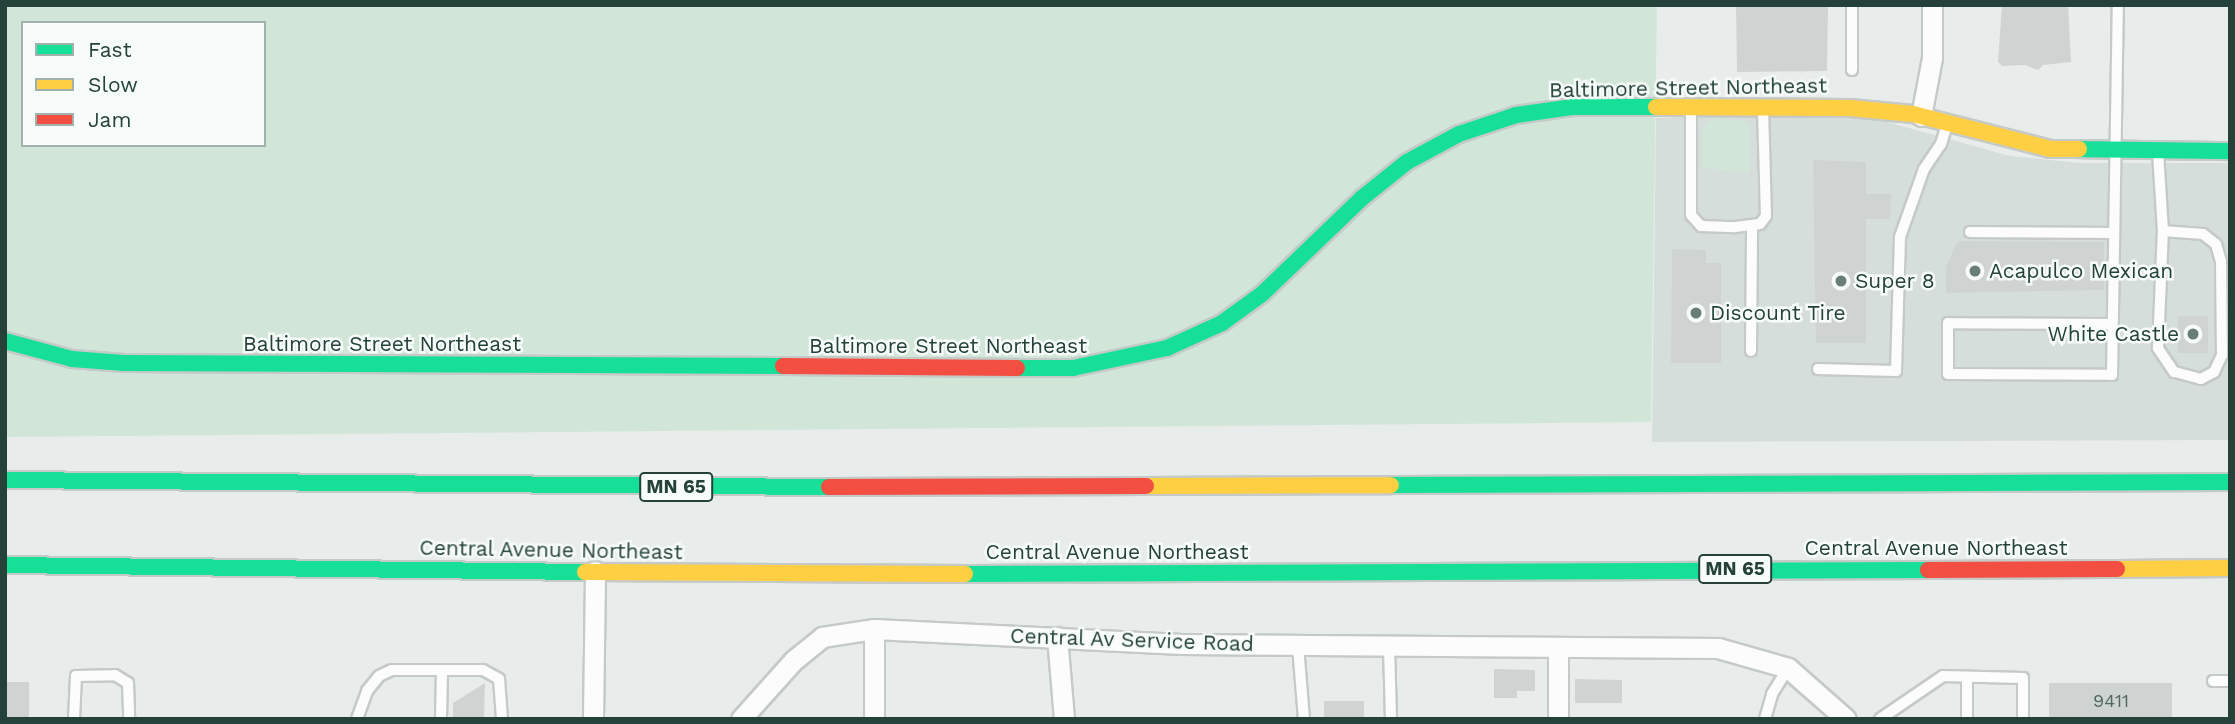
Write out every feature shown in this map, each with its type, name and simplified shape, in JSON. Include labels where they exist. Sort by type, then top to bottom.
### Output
[{"type":"main road","name":"Baltimore Street Northeast","points":[[5,341],[72,359],[124,363],[1043,369],[1103,365],[1167,348],[1222,323],[1262,294],[1380,181],[1459,134],[1545,110],[1692,106],[1850,108],[1921,116],[2025,145],[2116,151],[2230,151]]},
{"type":"main road","name":"MN 65","points":[[5,480],[739,487],[2230,482]]},
{"type":"main road","name":"Central Avenue Northeast","points":[[5,565],[861,575],[2230,568]]},
{"type":"street","points":[[1921,116],[1932,58],[1932,5]]},
{"type":"street","points":[[593,719],[595,571]]},
{"type":"street","points":[[874,629],[874,719]]},
{"type":"street","name":"Central Av Service Road","points":[[741,719],[794,660],[822,637],[874,629],[1298,646],[1558,650],[1635,645],[1718,648],[1788,668]]},
{"type":"street","points":[[1057,636],[1063,719]]},
{"type":"street","points":[[1558,650],[1558,719]]},
{"type":"street","points":[[1788,668],[1846,719]]},
{"type":"lane","points":[[1852,5],[1852,70]]},
{"type":"lane","points":[[2112,324],[1948,323],[1948,374],[2112,375],[2118,5]]},
{"type":"lane","points":[[1692,106],[1691,215],[1701,226],[1760,224],[1766,216],[1763,107]]},
{"type":"lane","points":[[1818,369],[1896,371],[1900,237],[1924,169],[1941,144],[1947,123]]},
{"type":"lane","points":[[2158,151],[2163,231],[2158,348],[2166,365],[2184,377],[2201,379],[2214,372],[2221,355],[2225,261],[2211,237],[2163,231]]},
{"type":"lane","points":[[1751,351],[1752,225]]},
{"type":"lane","points":[[1970,232],[2114,233]]},
{"type":"lane","points":[[1298,646],[1304,719]]},
{"type":"lane","points":[[1389,647],[1391,719]]},
{"type":"lane","points":[[1765,719],[1772,694],[1788,668]]},
{"type":"lane","points":[[356,719],[379,676],[392,670],[482,670],[499,679],[502,719]]},
{"type":"lane","points":[[441,719],[442,670]]},
{"type":"lane","points":[[74,719],[76,676],[115,675],[128,683],[129,719]]},
{"type":"lane","points":[[1880,719],[1944,676],[2023,678],[2023,719]]},
{"type":"lane","points":[[1966,677],[1967,719]]},
{"type":"lane","points":[[2213,681],[2230,681]]},
{"type":"shaded area","points":[[1656,118],[1873,118],[2010,156],[2082,163],[2230,163],[2230,440],[1652,442]]},
{"type":"green space","points":[[5,5],[1657,5],[1651,422],[5,437]]},
{"type":"green space","points":[[1711,118],[1744,121],[1749,127],[1750,173],[1702,168],[1702,130]]},
{"type":"building","points":[[1736,5],[1828,5],[1827,71],[1737,72]]},
{"type":"building","points":[[2002,5],[2068,5],[2071,62],[2043,65],[2038,70],[2025,65],[2002,66],[1998,62]]},
{"type":"building","name":"Super 8","points":[[1813,160],[1866,162],[1866,194],[1891,194],[1890,219],[1866,219],[1866,343],[1816,343]]},
{"type":"building","points":[[1958,241],[2104,242],[2104,290],[1946,293],[1946,267]]},
{"type":"building","name":"Discount Tire","points":[[1672,249],[1706,250],[1706,263],[1721,263],[1721,363],[1671,363]]},
{"type":"building","name":"White Castle","points":[[2178,316],[2208,316],[2208,353],[2178,353]]},
{"type":"building","points":[[1494,669],[1535,670],[1535,691],[1517,691],[1517,698],[1494,698]]},
{"type":"building","points":[[1575,679],[1622,680],[1622,703],[1575,703]]},
{"type":"building","points":[[5,682],[29,682],[29,719],[5,719]]},
{"type":"building","points":[[485,683],[484,719],[453,719],[453,703]]},
{"type":"building","points":[[2049,683],[2172,683],[2172,719],[2049,719]]},
{"type":"building","points":[[1324,701],[1364,701],[1364,719],[1324,719]]},
{"type":"traffic: fast","points":[[1017,368],[1073,368],[1167,348],[1222,323],[1262,294],[1362,198],[1407,162],[1459,134],[1516,115],[1573,107],[1656,107]]},
{"type":"traffic: fast","points":[[2079,149],[2230,151]]},
{"type":"traffic: fast","points":[[5,341],[72,359],[124,363],[783,366]]},
{"type":"traffic: fast","points":[[5,480],[829,487]]},
{"type":"traffic: fast","points":[[1391,485],[2230,482]]},
{"type":"traffic: fast","points":[[5,565],[585,572]]},
{"type":"traffic: fast","points":[[965,574],[1928,570]]},
{"type":"traffic: slow","points":[[1656,107],[1850,108],[1913,114],[2050,149],[2079,149]]},
{"type":"traffic: slow","points":[[1146,486],[1391,485]]},
{"type":"traffic: slow","points":[[2117,569],[2230,568]]},
{"type":"traffic: slow","points":[[585,572],[965,574]]},
{"type":"traffic: jam","points":[[783,366],[1017,368]]},
{"type":"traffic: jam","points":[[829,487],[1146,486]]},
{"type":"traffic: jam","points":[[1928,570],[2117,569]]},
{"type":"place","name":"Acapulco Mexican","points":[[1975,271]]},
{"type":"place","name":"Super 8","points":[[1841,281]]},
{"type":"place","name":"Discount Tire","points":[[1696,313]]},
{"type":"place","name":"White Castle","points":[[2193,334]]}]
